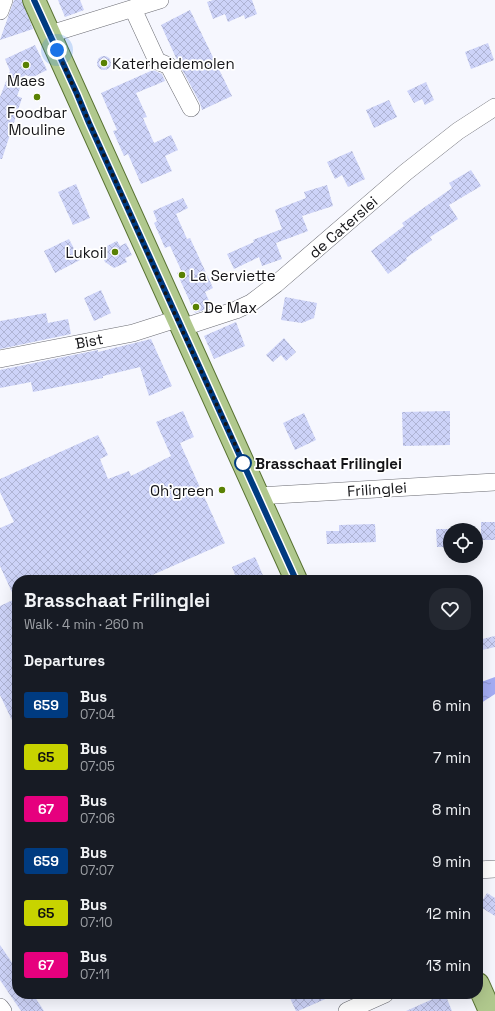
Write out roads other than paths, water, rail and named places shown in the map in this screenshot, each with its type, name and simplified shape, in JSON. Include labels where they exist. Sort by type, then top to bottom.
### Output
[{"type":"main road","points":[[34,0],[179,324],[294,575]]},
{"type":"main road","points":[[483,995],[490,1011]]},
{"type":"street","points":[[0,11],[4,0]]},
{"type":"street","points":[[50,34],[160,0]]},
{"type":"street","points":[[133,9],[157,61],[169,66],[191,108]]},
{"type":"street","name":"de Caterslei","points":[[179,324],[236,310],[251,303],[264,294],[406,172],[458,131],[495,107]]},
{"type":"street","name":"Bist","points":[[0,359],[179,324]]},
{"type":"street","name":"Frilinglei","points":[[258,496],[495,482]]},
{"type":"street","points":[[483,870],[495,869]]},
{"type":"street","points":[[347,1011],[374,999]]},
{"type":"street","points":[[0,1007],[3,1011]]},
{"type":"water","points":[[495,677],[495,694],[483,702],[483,681]]},
{"type":"place","name":"Katerheidemolen","points":[[104,63]]},
{"type":"place","name":"Maes","points":[[26,65]]},
{"type":"place","name":"Foodbar Mouline","points":[[37,97]]},
{"type":"place","name":"Lukoil","points":[[115,252]]},
{"type":"place","name":"La Serviette","points":[[182,275]]},
{"type":"place","name":"De Max","points":[[196,307]]},
{"type":"place","name":"Brasschaat Frilinglei","points":[[243,463]]},
{"type":"place","name":"Oh'green","points":[[222,490]]}]
